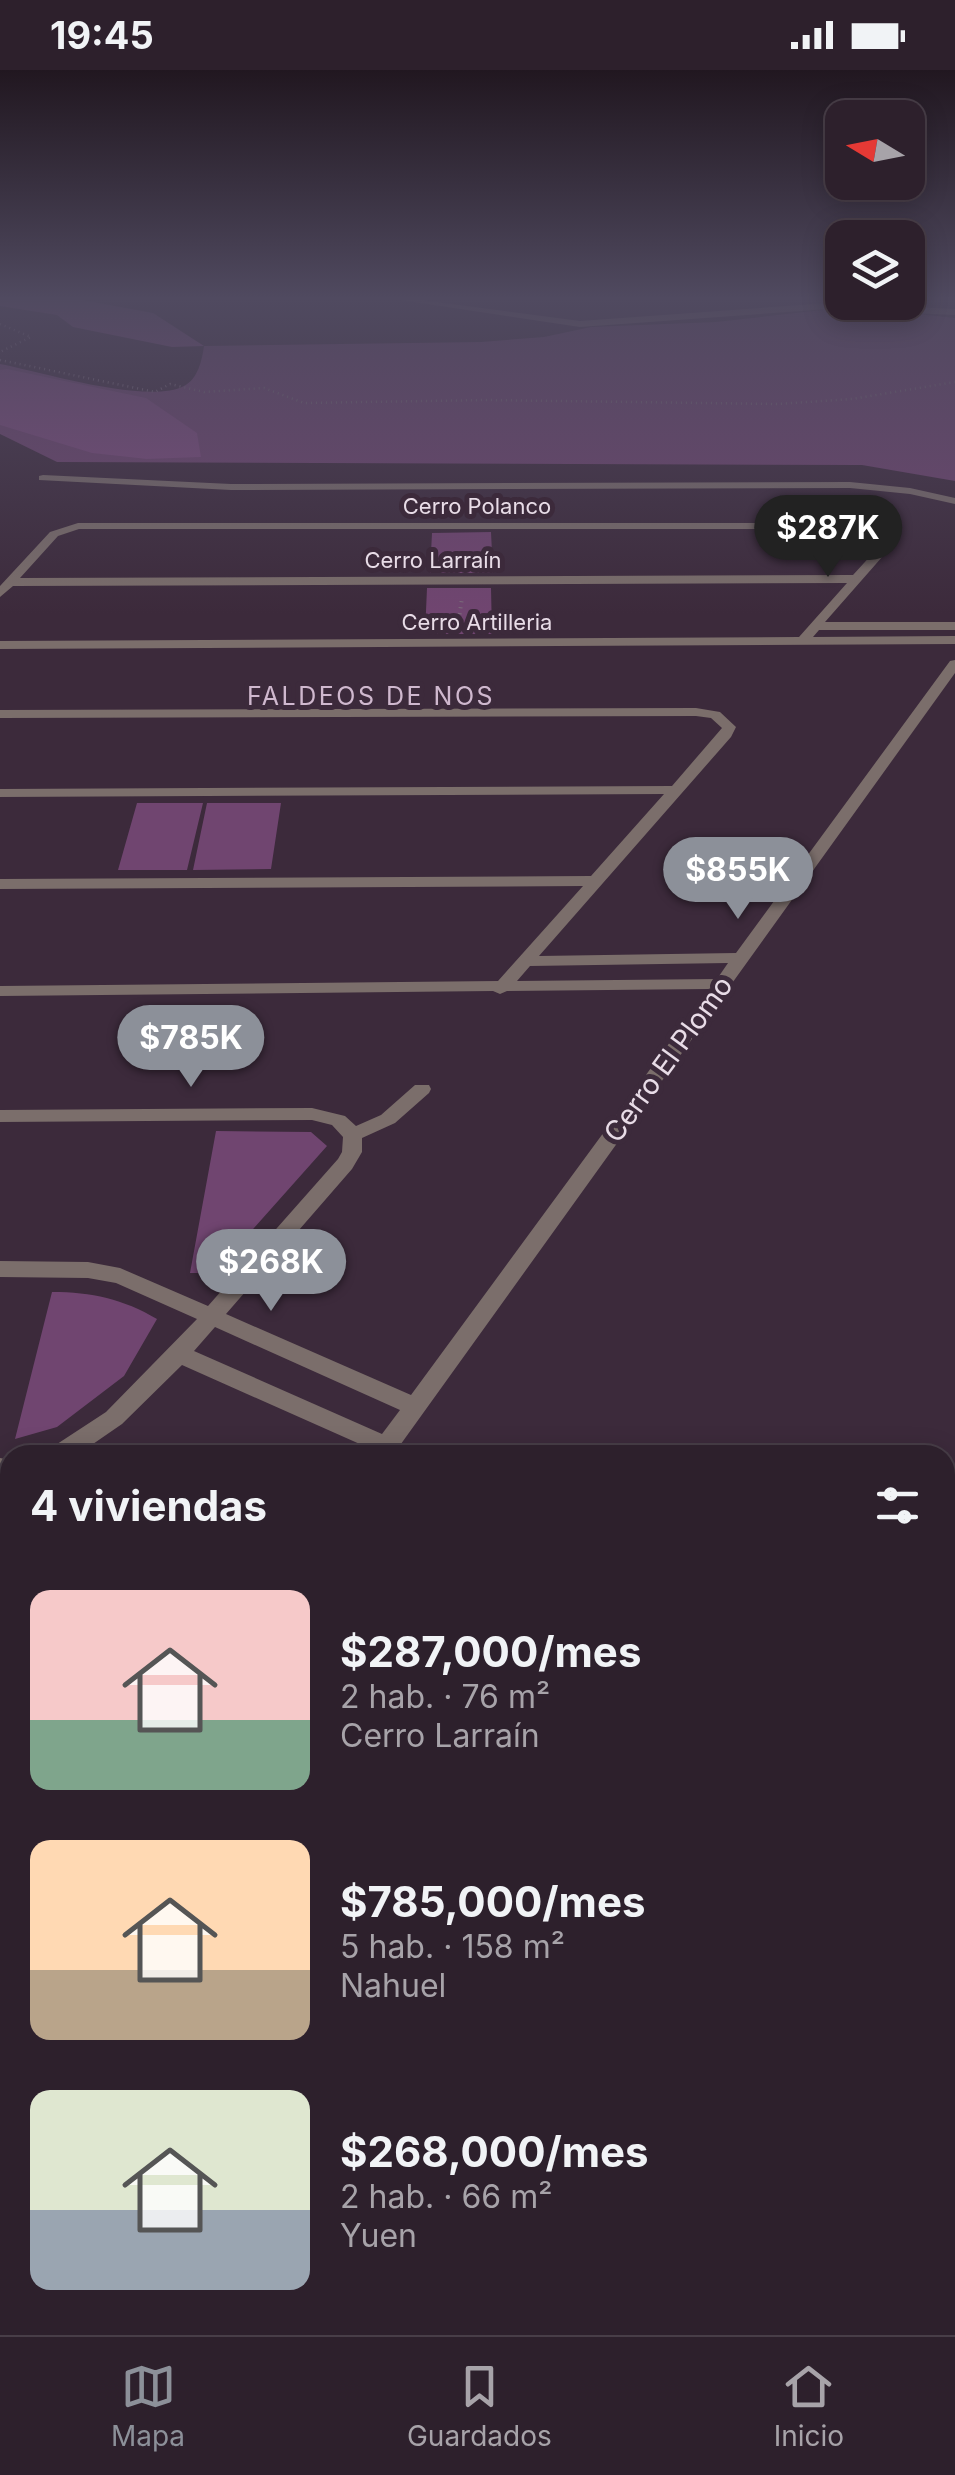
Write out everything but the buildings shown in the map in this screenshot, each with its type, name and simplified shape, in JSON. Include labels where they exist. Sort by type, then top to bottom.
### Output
[{"type":"street","points":[[955,490],[907,480],[843,474],[170,476],[66,469],[50,475],[231,487],[850,485],[910,491],[955,501]]},
{"type":"street","name":"Cerro Polanco","points":[[10,582],[54,534],[66,528],[866,526],[888,531],[891,540],[856,579]]},
{"type":"street","points":[[803,640],[856,579]]},
{"type":"street","name":"Cerro Larraín","points":[[10,582],[856,579]]},
{"type":"street","points":[[0,593],[10,582]]},
{"type":"street","points":[[816,626],[955,626]]},
{"type":"street","name":"Cerro Artilleria","points":[[0,645],[955,640]]},
{"type":"street","name":"Cerro El Plomo","points":[[387,1445],[955,664]]},
{"type":"street","points":[[0,714],[696,712],[722,719],[729,731],[500,989]]},
{"type":"street","points":[[0,793],[678,790]]},
{"type":"street","points":[[0,884],[596,881]]},
{"type":"street","points":[[524,962],[741,958]]},
{"type":"street","points":[[0,991],[722,984]]},
{"type":"street","points":[[657,986],[698,1017]]},
{"type":"street","points":[[353,1135],[388,1119],[422,1089]]},
{"type":"street","points":[[0,1116],[312,1114],[338,1120],[353,1135],[352,1152],[345,1164],[179,1354],[114,1418],[74,1445]]},
{"type":"street","points":[[0,1269],[106,1272],[133,1280],[415,1407]]},
{"type":"street","points":[[179,1354],[370,1445]]},
{"type":"path","points":[[301,403],[363,403]]},
{"type":"path","points":[[588,403],[743,403]]},
{"type":"shaded area","points":[[0,403],[955,403],[955,481],[862,465],[57,462],[0,434]]},
{"type":"shaded area","points":[[0,403],[153,403],[197,433],[201,457],[147,459],[92,453],[0,425]]},
{"type":"shaded area","points":[[491,532],[493,573],[430,573],[432,533]]},
{"type":"shaded area","points":[[427,588],[491,588],[492,634],[425,634]]},
{"type":"shaded area","points":[[137,803],[203,803],[187,870],[118,870]]},
{"type":"shaded area","points":[[207,803],[281,803],[271,869],[193,870]]},
{"type":"shaded area","points":[[216,1131],[311,1132],[327,1146],[221,1265],[210,1273],[190,1273]]},
{"type":"shaded area","points":[[52,1292],[107,1298],[157,1319],[124,1376],[57,1427],[15,1439]]},
{"type":"district","name":"FALDEOS DE NOS","points":[[371,696]]}]
